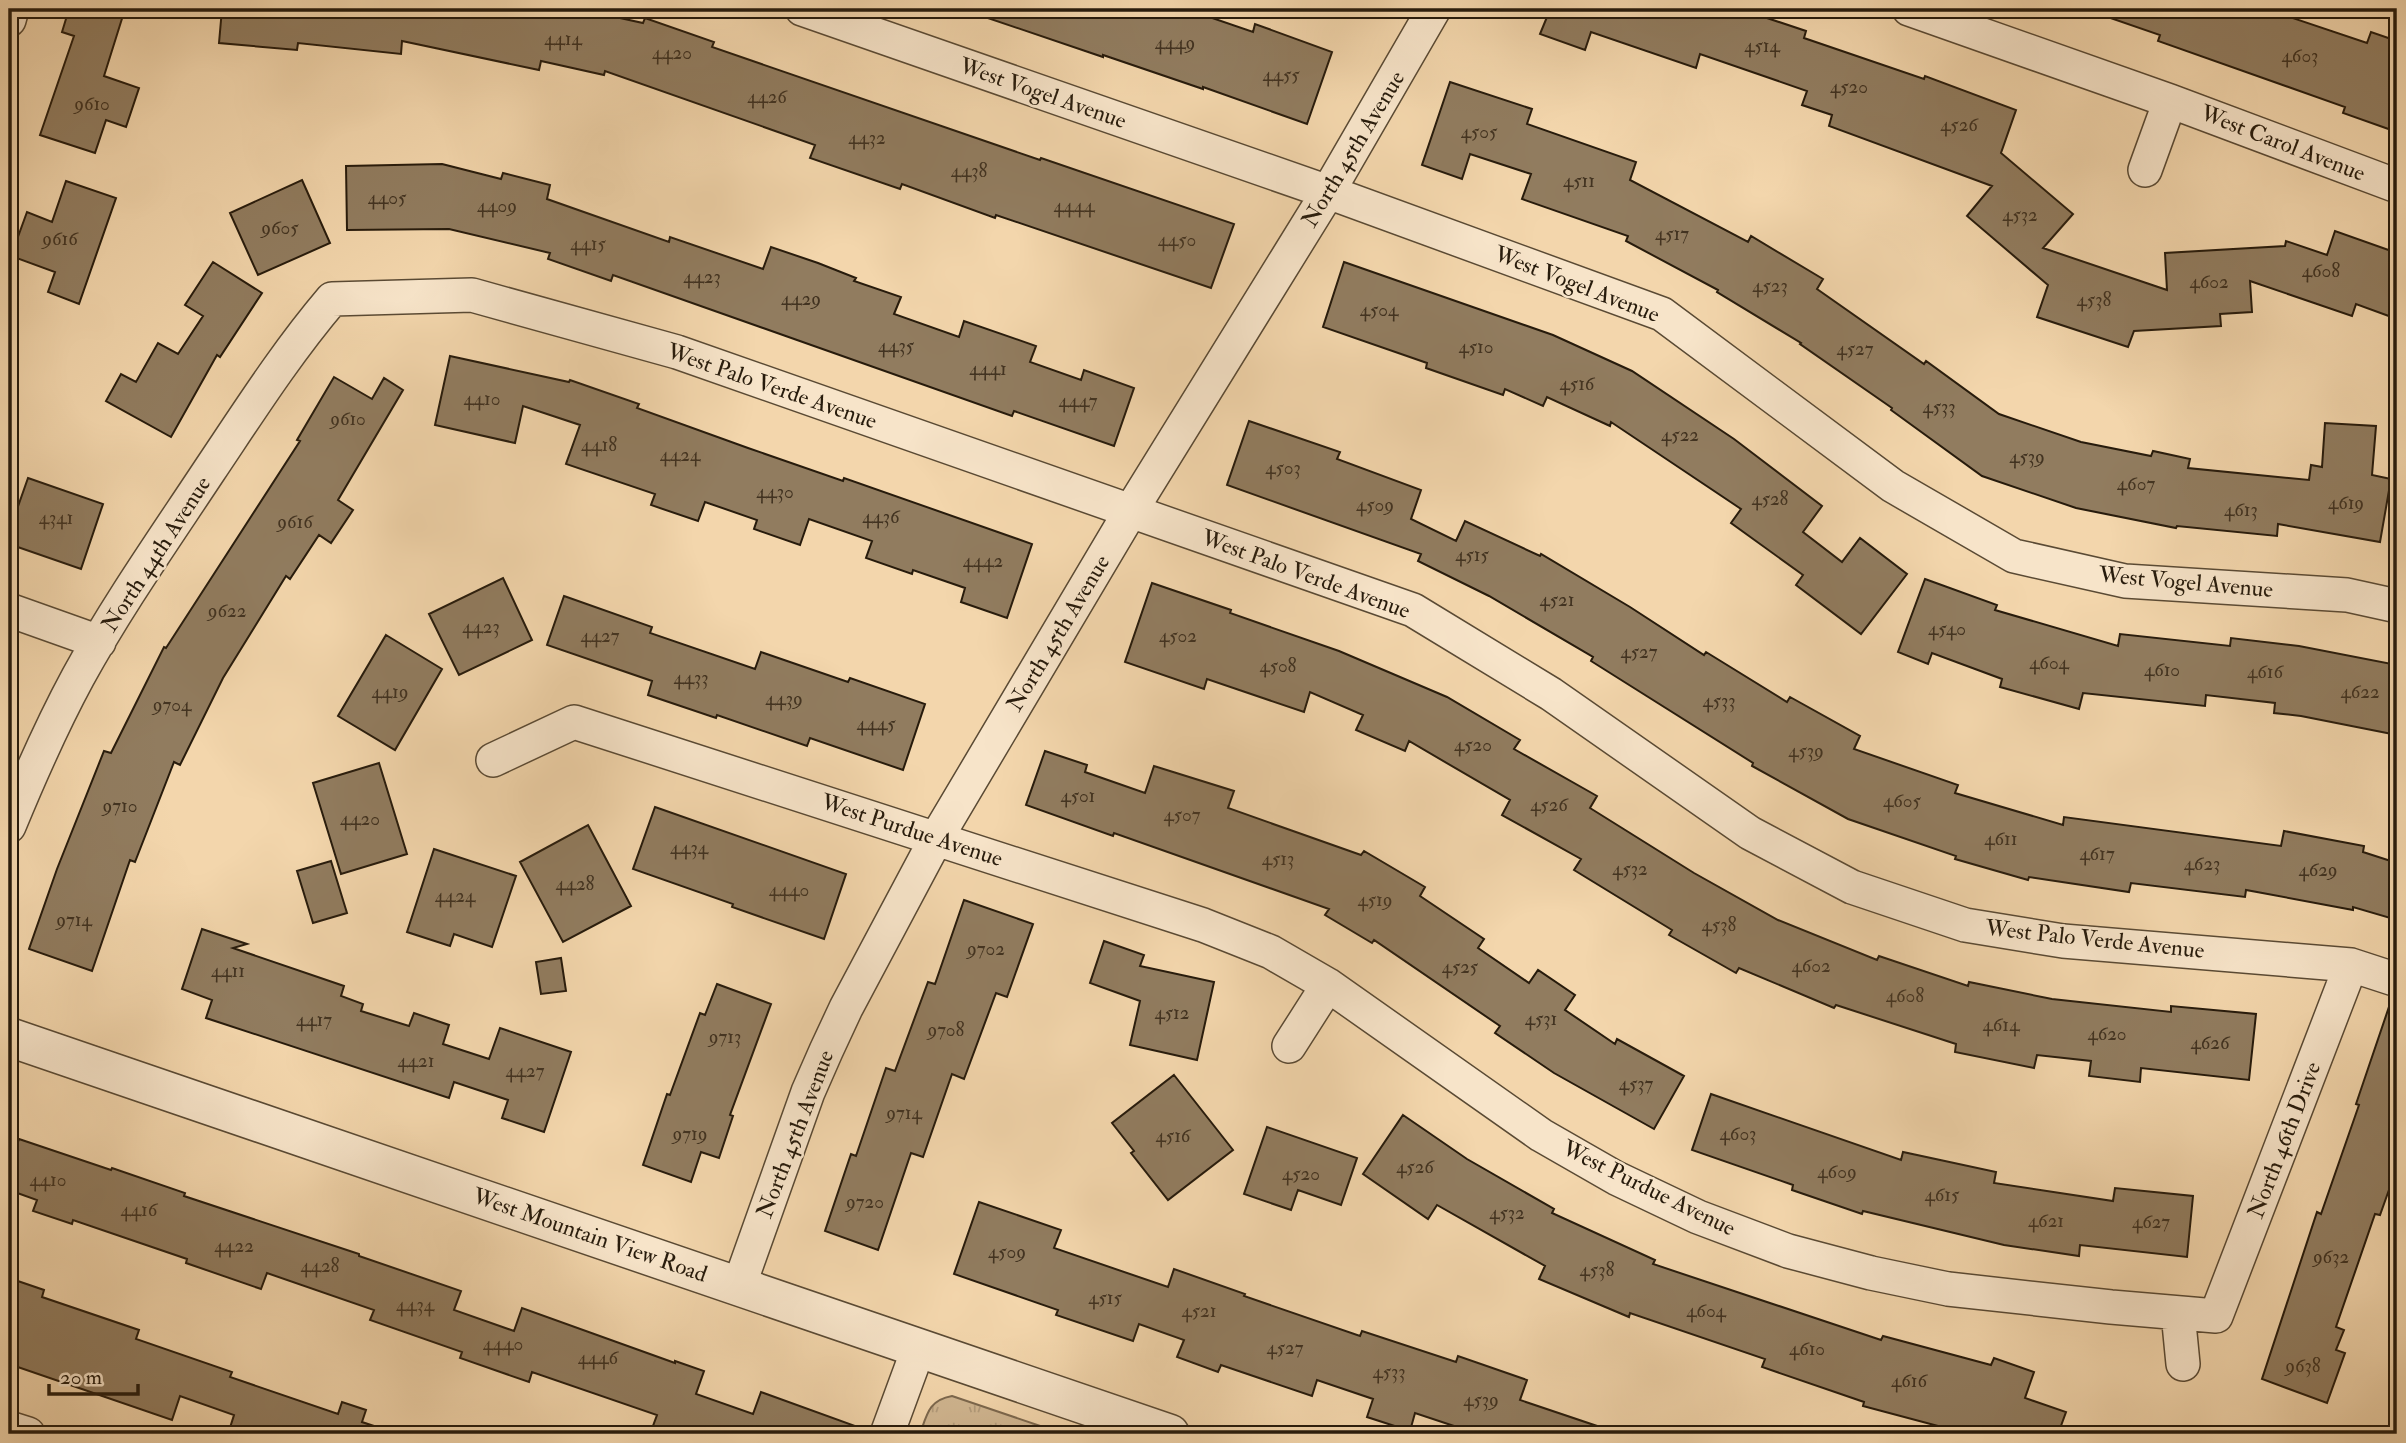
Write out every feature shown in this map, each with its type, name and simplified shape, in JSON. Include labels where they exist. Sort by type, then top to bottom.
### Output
[{"type":"street","points":[[9,20],[12,9]]},
{"type":"street","name":"West Vogel Avenue","points":[[802,9],[1328,192],[1662,314],[1892,486],[2014,556],[2125,581],[2347,595],[2397,606]]},
{"type":"street","name":"North 45th Avenue","points":[[739,1286],[808,1092],[826,1051],[937,837],[1130,512],[1328,192],[1434,9]]},
{"type":"street","name":"West Carol Avenue","points":[[1909,9],[2170,101],[2397,186]]},
{"type":"street","name":"West Carol Avenue","points":[[2145,170],[2170,101]]},
{"type":"street","name":"West Palo Verde Avenue","points":[[332,299],[472,295],[677,352],[1413,610],[1552,694],[1750,834],[1852,887],[1965,925],[2063,941],[2351,965],[2397,980]]},
{"type":"street","name":"North 44th Avenue","points":[[9,826],[39,755],[121,603],[275,372],[332,299]]},
{"type":"street","points":[[9,610],[99,642]]},
{"type":"street","name":"West Purdue Avenue","points":[[493,760],[574,722],[1203,925],[1271,952],[1328,985],[1541,1135],[1616,1178],[1698,1217],[1788,1251],[1871,1273],[1948,1289],[2216,1316]]},
{"type":"street","name":"North 46th Drive","points":[[2216,1316],[2351,965]]},
{"type":"street","points":[[1289,1046],[1328,985]]},
{"type":"street","name":"West Mountain View Road","points":[[9,1037],[1170,1434]]},
{"type":"street","points":[[2178,1313],[2183,1363]]},
{"type":"street","points":[[887,1434],[919,1347]]},
{"type":"street","points":[[9,1428],[28,1434]]},
{"type":"green space","points":[[952,1396],[1064,1434],[920,1434],[927,1414],[934,1405]]},
{"type":"building","points":[[69,9],[125,9],[104,76],[139,88],[126,127],[106,120],[95,153],[40,135],[74,36],[62,32]]},
{"type":"building","points":[[222,9],[579,9],[643,23],[645,18],[714,42],[712,47],[1234,224],[1211,288],[996,215],[995,218],[902,184],[900,189],[810,158],[815,145],[605,71],[604,75],[541,61],[539,70],[402,41],[401,54],[298,43],[297,50],[219,43]]},
{"type":"building","points":[[973,9],[1186,9],[1253,32],[1255,24],[1332,52],[1307,124],[1203,87],[973,13]]},
{"type":"building","points":[[1535,9],[1740,9],[1806,31],[1804,38],[1924,79],[1925,76],[2016,110],[2001,153],[2073,214],[2043,248],[2167,290],[2165,253],[2285,246],[2286,241],[2327,255],[2335,231],[2397,253],[2397,319],[2356,304],[2352,316],[2250,281],[2252,312],[2220,314],[2221,326],[2134,331],[2128,347],[2037,317],[2048,285],[1967,216],[1992,186],[1829,126],[1832,115],[1802,105],[1807,91],[1700,54],[1696,68],[1591,32],[1585,50],[1540,34],[1547,17],[1535,13]]},
{"type":"building","points":[[2096,9],[2266,9],[2367,43],[2371,32],[2397,41],[2397,132],[2343,113],[2345,107],[2158,41],[2160,35],[2096,13]]},
{"type":"building","points":[[1450,82],[1532,109],[1527,124],[1636,162],[1630,180],[1748,242],[1751,236],[1823,279],[1817,289],[1924,364],[1926,361],[1999,414],[2081,442],[2151,456],[2153,451],[2190,459],[2188,468],[2309,480],[2311,465],[2322,467],[2325,423],[2376,426],[2372,475],[2391,479],[2380,542],[2278,524],[2277,536],[2176,528],[2076,508],[1982,476],[1801,343],[1717,292],[1718,290],[1626,241],[1628,236],[1522,199],[1531,174],[1470,154],[1462,179],[1422,165]]},
{"type":"building","points":[[442,164],[501,179],[503,173],[550,185],[547,199],[669,242],[670,237],[763,269],[771,247],[901,297],[894,314],[959,337],[964,321],[1036,346],[1030,362],[1081,380],[1084,370],[1134,388],[1114,446],[1014,411],[1012,416],[613,275],[611,281],[548,259],[550,253],[449,229],[347,230],[346,166]]},
{"type":"building","points":[[302,180],[330,243],[258,275],[230,213]]},
{"type":"building","points":[[66,181],[116,198],[79,304],[48,292],[55,272],[11,256],[27,212],[52,222]]},
{"type":"building","points":[[213,262],[262,293],[220,357],[217,355],[171,437],[106,401],[121,374],[136,382],[158,343],[178,354],[203,316],[185,305]]},
{"type":"building","points":[[1344,262],[1553,335],[1632,371],[1734,439],[1822,506],[1803,532],[1842,562],[1860,538],[1907,574],[1861,634],[1796,585],[1803,575],[1731,523],[1741,509],[1611,422],[1610,426],[1547,397],[1543,406],[1505,389],[1503,395],[1426,368],[1427,363],[1323,327]]},
{"type":"building","points":[[450,356],[569,382],[570,380],[639,404],[637,408],[748,448],[843,481],[844,478],[1032,544],[1007,618],[961,602],[965,588],[913,570],[912,574],[866,558],[872,541],[809,519],[800,545],[754,529],[757,520],[705,502],[698,521],[651,505],[655,494],[566,464],[580,425],[523,406],[515,443],[435,425]]},
{"type":"building","points":[[334,377],[372,399],[384,378],[403,390],[338,500],[353,510],[331,543],[319,535],[290,579],[286,576],[223,678],[180,765],[174,762],[135,862],[130,860],[92,971],[29,949],[57,869],[104,751],[111,753],[164,647],[166,648],[300,441],[297,440]]},
{"type":"building","points":[[1249,421],[1340,452],[1337,459],[1421,490],[1411,519],[1456,541],[1465,521],[1540,556],[1541,554],[1704,655],[1706,652],[1787,702],[1790,697],[1860,736],[1854,749],[1958,785],[1955,793],[2063,825],[2064,817],[2281,846],[2284,831],[2364,846],[2363,852],[2397,863],[2397,920],[2353,907],[2353,910],[2246,890],[2245,897],[2131,883],[2129,892],[2029,877],[2028,880],[1955,859],[1956,856],[1848,819],[1752,766],[1753,763],[1591,661],[1593,657],[1489,596],[1418,561],[1421,554],[1227,485]]},
{"type":"building","points":[[28,478],[103,504],[81,569],[9,544],[9,532]]},
{"type":"building","points":[[503,578],[532,640],[459,675],[429,614]]},
{"type":"building","points":[[1925,579],[1997,605],[1995,610],[2118,646],[2120,634],[2230,646],[2231,638],[2299,646],[2397,665],[2397,735],[2274,713],[2275,703],[2206,695],[2205,706],[2083,693],[2079,709],[2000,687],[2002,679],[1932,653],[1928,664],[1898,652]]},
{"type":"building","points":[[1152,583],[1339,651],[1447,697],[1520,740],[1514,749],[1597,796],[1590,808],[1694,873],[1778,920],[1877,960],[1879,956],[1968,986],[1969,982],[2052,999],[2171,1012],[2171,1006],[2256,1014],[2249,1080],[2141,1068],[2140,1082],[2089,1076],[2091,1061],[2037,1055],[2034,1068],[1955,1052],[1956,1044],[1836,1005],[1834,1008],[1739,968],[1736,973],[1669,935],[1672,930],[1574,870],[1581,859],[1502,815],[1510,800],[1409,741],[1405,751],[1356,730],[1363,715],[1310,692],[1304,712],[1207,679],[1204,689],[1125,662]]},
{"type":"building","points":[[564,596],[652,627],[650,633],[755,669],[761,652],[848,682],[850,678],[925,704],[903,770],[810,738],[807,746],[648,695],[652,681],[547,645]]},
{"type":"building","points":[[386,635],[442,669],[395,750],[338,716]]},
{"type":"building","points":[[1045,751],[1087,765],[1085,772],[1145,793],[1154,766],[1234,791],[1228,808],[1361,855],[1364,851],[1425,887],[1420,896],[1484,939],[1478,948],[1529,983],[1538,970],[1575,995],[1565,1010],[1615,1044],[1617,1039],[1684,1076],[1654,1129],[1554,1073],[1495,1033],[1500,1026],[1374,940],[1372,943],[1325,915],[1329,909],[1026,805]]},
{"type":"building","points":[[379,763],[407,854],[341,874],[313,783]]},
{"type":"building","points":[[655,807],[846,874],[824,939],[633,869]]},
{"type":"building","points":[[588,825],[631,906],[563,942],[520,862]]},
{"type":"building","points":[[434,849],[516,876],[492,947],[454,934],[450,946],[407,932]]},
{"type":"building","points":[[331,861],[347,913],[313,923],[297,871]]},
{"type":"building","points":[[964,900],[1033,924],[1007,997],[996,993],[964,1079],[952,1074],[923,1157],[911,1153],[878,1250],[825,1231],[851,1154],[856,1156],[886,1068],[895,1071],[928,982],[935,984]]},
{"type":"building","points":[[202,929],[247,944],[233,948],[344,986],[341,996],[363,1004],[361,1011],[409,1026],[414,1013],[449,1025],[443,1044],[489,1059],[500,1028],[571,1052],[544,1132],[502,1118],[508,1100],[454,1082],[449,1098],[206,1018],[212,1000],[182,989]]},
{"type":"building","points":[[1104,941],[1144,955],[1140,966],[1214,982],[1197,1060],[1130,1045],[1140,1001],[1090,983]]},
{"type":"building","points":[[561,958],[566,991],[541,994],[536,962]]},
{"type":"building","points":[[717,984],[771,1004],[730,1115],[733,1116],[719,1158],[701,1152],[691,1182],[643,1165],[667,1094],[670,1095],[700,1013],[705,1015]]},
{"type":"building","points":[[2392,998],[2397,999],[2397,1190],[2390,1187],[2380,1215],[2375,1214],[2336,1327],[2344,1330],[2336,1350],[2345,1353],[2327,1403],[2262,1379],[2317,1212],[2321,1214],[2359,1105],[2356,1104]]},
{"type":"building","points":[[1174,1075],[1233,1150],[1168,1200],[1131,1153],[1134,1151],[1112,1123]]},
{"type":"building","points":[[1711,1094],[1901,1160],[1903,1152],[1996,1172],[1994,1183],[2113,1201],[2115,1188],[2193,1196],[2187,1257],[2080,1245],[2079,1256],[2004,1245],[1863,1211],[1862,1214],[1792,1190],[1793,1185],[1692,1150]]},
{"type":"building","points":[[1403,1115],[1467,1159],[1554,1209],[1552,1213],[1655,1260],[1653,1264],[1881,1340],[1883,1336],[1991,1365],[1994,1358],[2034,1372],[2025,1398],[2066,1412],[2058,1434],[1968,1434],[1863,1406],[1864,1402],[1762,1367],[1765,1359],[1630,1313],[1629,1317],[1539,1279],[1545,1266],[1437,1205],[1428,1219],[1363,1174]]},
{"type":"building","points":[[1267,1127],[1357,1158],[1341,1205],[1298,1190],[1291,1210],[1244,1194]]},
{"type":"building","points":[[19,1139],[185,1193],[184,1196],[461,1291],[454,1310],[514,1331],[522,1308],[704,1371],[696,1394],[753,1414],[761,1392],[869,1431],[868,1434],[650,1434],[657,1415],[532,1372],[529,1382],[460,1358],[462,1352],[370,1320],[374,1310],[267,1273],[261,1289],[186,1263],[187,1259],[73,1220],[72,1224],[33,1211],[37,1200],[9,1190],[9,1169]]},
{"type":"building","points":[[979,1202],[1061,1230],[1054,1248],[1168,1287],[1174,1269],[1360,1336],[1362,1331],[1456,1362],[1458,1356],[1527,1380],[1520,1400],[1609,1430],[1608,1434],[1462,1434],[1463,1429],[1415,1413],[1410,1431],[1367,1417],[1373,1399],[1317,1380],[1312,1396],[1221,1365],[1218,1372],[1177,1357],[1184,1340],[1139,1324],[1133,1341],[1056,1315],[1058,1310],[954,1274]]},
{"type":"building","points":[[9,1278],[44,1290],[42,1297],[139,1330],[136,1339],[232,1372],[230,1377],[338,1414],[342,1402],[366,1410],[362,1422],[386,1430],[385,1434],[228,1434],[234,1415],[180,1396],[172,1420],[9,1364]]}]
